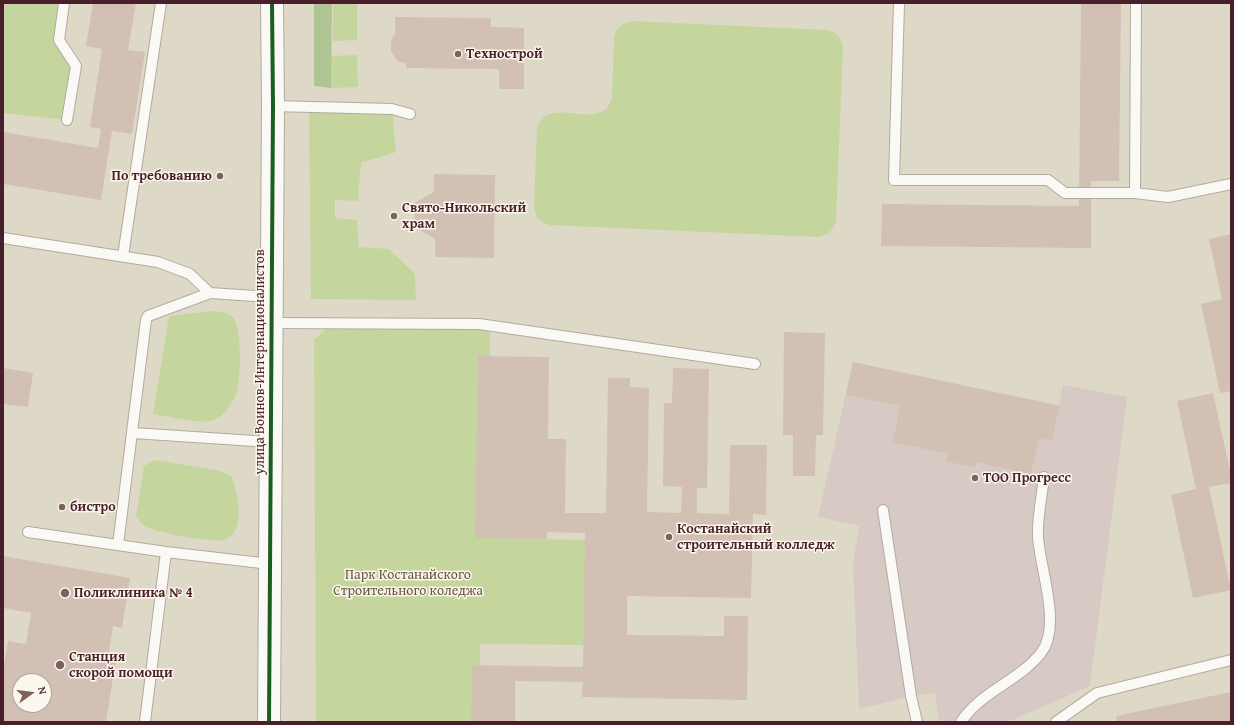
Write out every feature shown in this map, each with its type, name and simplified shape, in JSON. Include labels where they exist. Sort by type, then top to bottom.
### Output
[{"type":"street","name":"улица Воинов-Интернационалистов","points":[[269,722],[270,297],[273,106],[272,3]]},
{"type":"lane","points":[[64,3],[59,40],[76,66],[67,120]]},
{"type":"lane","points":[[123,256],[161,3]]},
{"type":"lane","points":[[899,3],[894,180],[1048,180],[1065,192],[1136,193],[1168,197],[1231,184]]},
{"type":"lane","points":[[1136,3],[1136,193]]},
{"type":"lane","points":[[273,106],[392,109],[410,114]]},
{"type":"lane","points":[[3,238],[158,262],[190,274],[210,293]]},
{"type":"lane","points":[[118,545],[146,320],[148,316],[210,293],[270,297]]},
{"type":"lane","points":[[270,323],[479,324],[755,364]]},
{"type":"lane","points":[[133,433],[270,442]]},
{"type":"lane","points":[[961,722],[977,704],[1026,670],[1042,652],[1050,631],[1049,605],[1038,536],[1044,477]]},
{"type":"lane","points":[[883,510],[911,696],[917,722]]},
{"type":"lane","points":[[28,532],[166,552],[270,564]]},
{"type":"lane","points":[[145,722],[166,552]]},
{"type":"lane","points":[[1056,722],[1097,693],[1231,660]]},
{"type":"shaded area","points":[[853,362],[1059,405],[1063,385],[1127,397],[1090,686],[1008,722],[939,722],[935,693],[911,696],[859,709],[853,564],[859,526],[818,517]]},
{"type":"green space","points":[[3,3],[59,3],[54,41],[71,68],[67,120],[3,113]]},
{"type":"green space","points":[[314,3],[332,3],[331,88],[314,86]]},
{"type":"green space","points":[[333,3],[357,3],[357,40],[333,41]]},
{"type":"green space","points":[[632,21],[827,30],[838,36],[843,48],[836,221],[830,232],[818,237],[550,225],[539,219],[534,207],[537,129],[543,118],[552,113],[597,114],[606,109],[612,98],[614,37],[620,26]]},
{"type":"green space","points":[[357,55],[358,87],[331,88],[331,56]]},
{"type":"green space","points":[[309,107],[392,109],[396,152],[361,163],[358,201],[335,200],[335,218],[357,220],[359,247],[389,249],[415,274],[416,300],[311,299]]},
{"type":"green space","points":[[212,311],[224,312],[232,316],[237,324],[240,368],[236,395],[223,414],[217,419],[211,421],[186,420],[153,414],[169,316]]},
{"type":"green space","name":"Парк Костанайского Строительного коледжа","points":[[490,326],[490,538],[585,540],[587,645],[480,644],[479,722],[316,722],[314,340],[327,328]]},
{"type":"green space","points":[[155,460],[220,471],[231,476],[236,491],[239,511],[236,529],[231,536],[219,541],[199,539],[155,530],[144,526],[141,523],[136,516],[144,466]]},
{"type":"building","points":[[93,3],[136,3],[128,50],[145,52],[132,134],[112,131],[101,200],[3,184],[3,132],[98,148],[101,129],[90,127],[102,49],[86,46]]},
{"type":"building","points":[[1081,3],[1121,3],[1119,181],[1091,181],[1091,248],[881,246],[882,204],[1079,206]]},
{"type":"building","name":"Технострой","points":[[395,17],[491,18],[491,27],[524,28],[524,89],[499,89],[499,69],[406,68],[406,63],[398,62],[391,51],[391,41],[395,34]]},
{"type":"building","points":[[434,174],[495,175],[494,258],[435,257],[435,239],[415,227],[414,203],[434,192]]},
{"type":"building","points":[[1231,234],[1231,391],[1220,393],[1201,304],[1222,299],[1209,239]]},
{"type":"building","points":[[784,332],[825,333],[823,435],[816,435],[815,476],[793,476],[793,435],[783,435]]},
{"type":"building","points":[[478,356],[549,357],[548,439],[566,439],[565,513],[606,513],[608,378],[630,378],[630,387],[649,388],[647,512],[681,513],[682,487],[663,486],[664,403],[672,403],[673,368],[709,369],[707,488],[697,488],[697,513],[729,514],[730,445],[767,445],[766,515],[753,514],[751,598],[627,596],[627,635],[724,636],[724,616],[748,616],[747,700],[582,697],[583,682],[515,681],[515,722],[471,722],[472,665],[583,667],[584,623],[585,533],[547,532],[547,539],[475,538]]},
{"type":"building","points":[[853,362],[1059,406],[1052,441],[1039,438],[1031,474],[976,462],[975,468],[946,461],[948,454],[893,442],[900,406],[846,395]]},
{"type":"building","points":[[3,368],[33,373],[28,407],[3,404]]},
{"type":"building","points":[[1213,393],[1231,475],[1231,483],[1209,487],[1231,590],[1193,598],[1171,495],[1196,489],[1177,401]]},
{"type":"building","points":[[3,556],[130,578],[122,628],[113,626],[108,658],[116,659],[106,722],[3,722],[3,671],[8,641],[26,644],[31,613],[3,608]]},
{"type":"building","points":[[1231,692],[1231,722],[1117,722],[1116,716]]},
{"type":"cycle path","points":[[269,722],[273,106],[272,3]]},
{"type":"place","name":"Технострой","points":[[458,54]]},
{"type":"place","name":"По требованию","points":[[220,176]]},
{"type":"place","name":"Свято-Никольский храм","points":[[394,216]]},
{"type":"place","name":"ТОО Прогресс","points":[[975,478]]},
{"type":"place","name":"бистро","points":[[62,507]]},
{"type":"place","name":"Костанайский строительный колледж","points":[[669,537]]},
{"type":"place","name":"Поликлиника № 4","points":[[65,593]]},
{"type":"place","name":"Станция скорой помощи","points":[[60,665]]}]
